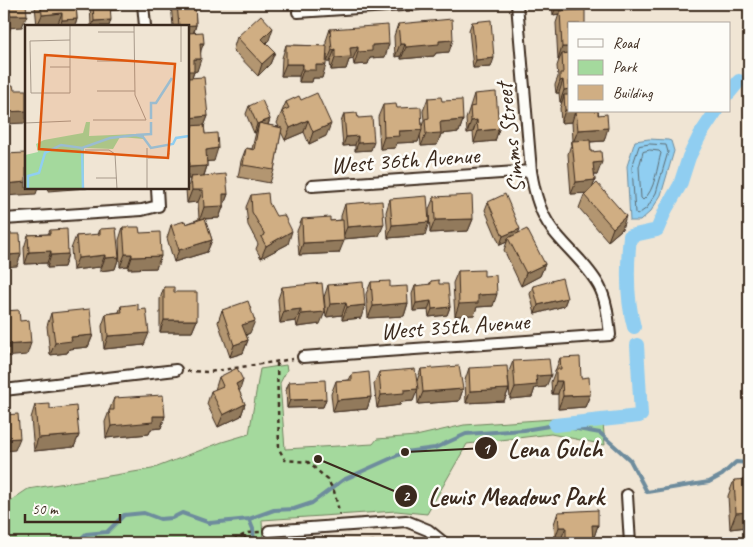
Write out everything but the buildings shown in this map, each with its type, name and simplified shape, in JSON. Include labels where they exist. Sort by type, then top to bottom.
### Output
[{"type":"street","points":[[143,4],[145,25]]},
{"type":"street","points":[[298,12],[418,4]]},
{"type":"street","name":"Simms Street","points":[[517,4],[530,171],[534,192],[551,228],[584,264],[598,285],[605,301],[610,335]]},
{"type":"street","name":"West 36th Avenue","points":[[312,186],[530,171]]},
{"type":"street","points":[[4,219],[142,210],[158,206],[157,189]]},
{"type":"street","name":"West 35th Avenue","points":[[303,357],[610,335]]},
{"type":"street","points":[[4,390],[176,370]]},
{"type":"street","points":[[627,495],[630,543]]},
{"type":"street","points":[[269,531],[406,521],[428,530],[444,542]]},
{"type":"path","points":[[176,370],[209,372],[277,363],[303,357]]},
{"type":"path","points":[[277,363],[280,449],[285,460],[308,462],[327,479],[332,488],[342,526]]},
{"type":"path","points":[[226,543],[256,532]]},
{"type":"path","points":[[245,543],[247,534]]},
{"type":"green space","points":[[286,365],[287,370],[280,383],[285,449],[373,444],[377,439],[416,436],[464,425],[554,419],[603,423],[605,445],[551,434],[467,444],[427,514],[396,511],[262,520],[263,543],[4,543],[4,505],[28,489],[152,469],[222,442],[249,434],[260,369]]},
{"type":"water","points":[[649,139],[671,141],[674,151],[661,195],[651,211],[640,221],[630,221],[627,166],[635,141]]},
{"type":"waterway","points":[[730,92],[739,81]]},
{"type":"waterway","points":[[634,327],[631,316],[628,282],[630,236],[657,230],[666,209],[680,185],[689,157],[700,135],[715,112]]},
{"type":"waterway","points":[[555,425],[641,415],[637,345]]},
{"type":"waterway","points":[[76,543],[86,534],[107,532],[124,515],[144,513],[160,519],[172,518],[182,513],[210,523],[249,519],[274,510],[294,509],[312,503],[343,480],[405,452],[435,448],[466,434],[524,430],[555,425],[600,433],[630,460],[647,492],[709,482],[722,475],[736,462],[749,463]]},
{"type":"waterway","points":[[249,519],[253,529],[254,543]]},
{"type":"place","name":"Lena Gulch","points":[[405,452]]},
{"type":"place","name":"Lewis Meadows Park","points":[[318,459]]}]
